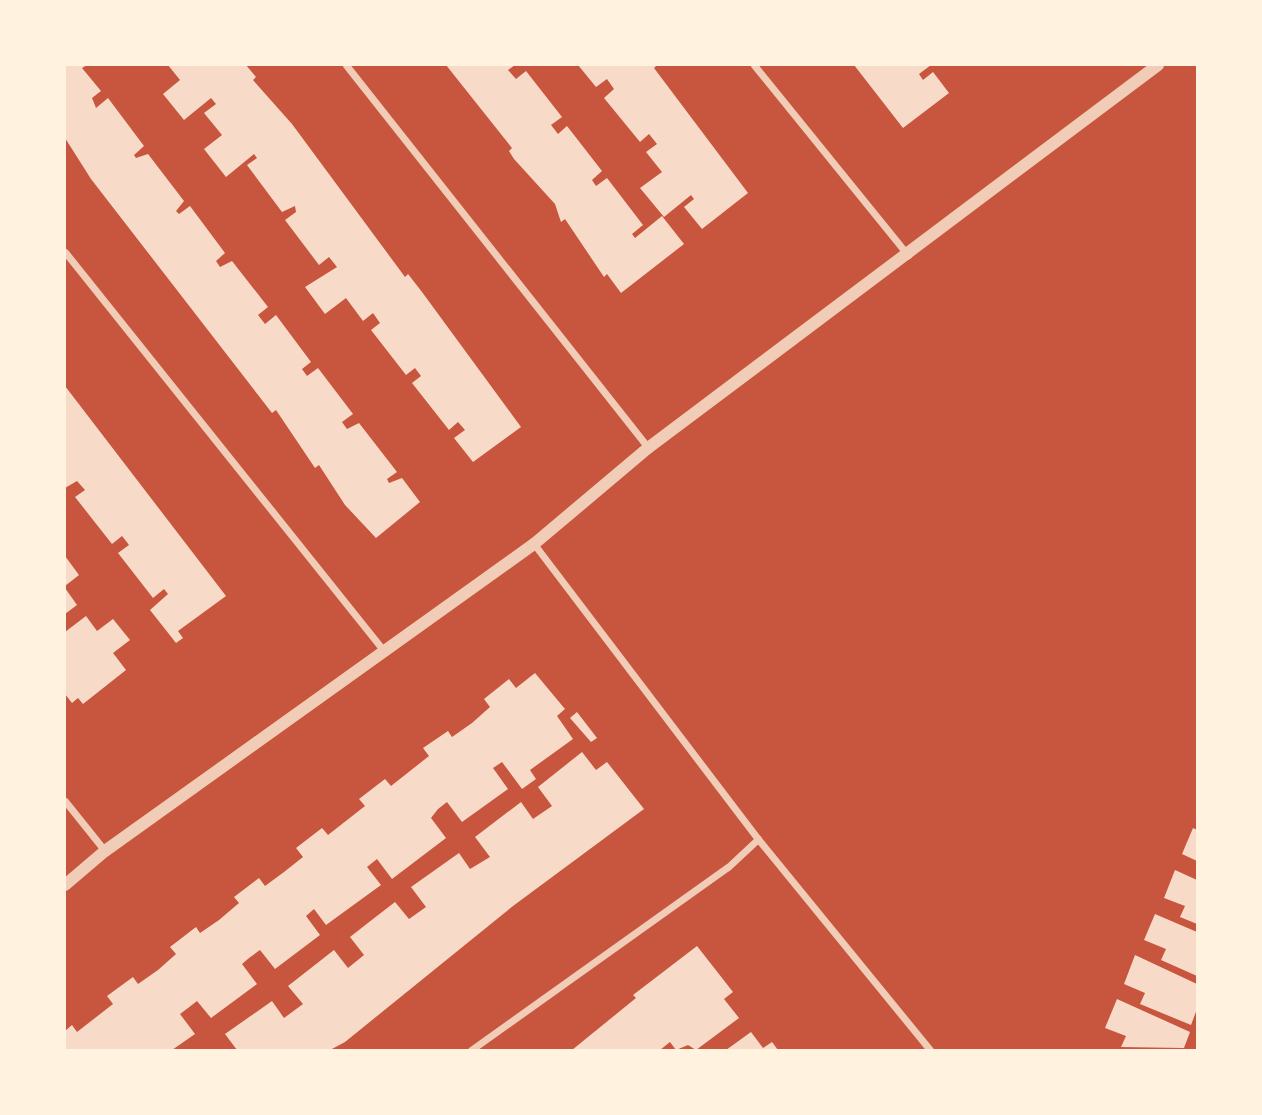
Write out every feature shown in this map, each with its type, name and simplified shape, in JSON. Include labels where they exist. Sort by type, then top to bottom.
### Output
[{"type":"street","points":[[346,65],[648,448]]},
{"type":"street","points":[[754,65],[908,255]]},
{"type":"street","points":[[65,885],[105,851],[534,544],[648,448],[1158,65]]},
{"type":"street","points":[[65,252],[384,651]]},
{"type":"street","points":[[534,544],[758,839],[930,1050]]},
{"type":"street","points":[[65,801],[105,851]]},
{"type":"street","points":[[471,1050],[728,867],[758,839]]},
{"type":"building","points":[[65,65],[87,65],[82,68],[101,91],[92,98],[96,108],[108,98],[144,146],[134,155],[136,158],[148,154],[184,201],[176,211],[179,214],[190,206],[225,253],[216,261],[220,267],[232,261],[268,307],[258,315],[265,324],[276,315],[311,362],[302,369],[307,376],[318,368],[353,414],[342,422],[347,429],[359,423],[397,472],[387,479],[389,483],[402,478],[420,502],[376,538],[345,505],[319,465],[315,468],[276,410],[272,413],[91,179],[65,138]]},
{"type":"building","points":[[168,65],[246,65],[256,77],[253,80],[292,124],[405,277],[408,274],[422,292],[521,427],[473,462],[454,438],[465,430],[458,422],[449,430],[412,383],[421,376],[415,368],[406,375],[371,330],[380,323],[373,313],[363,321],[346,298],[325,314],[305,287],[337,267],[329,257],[319,265],[285,220],[296,212],[295,206],[282,212],[247,165],[257,158],[254,154],[226,177],[204,149],[222,135],[204,113],[216,104],[211,98],[184,120],[163,94],[180,80]]},
{"type":"building","points":[[446,65],[515,65],[508,70],[516,79],[526,71],[562,117],[551,125],[558,134],[567,126],[602,171],[592,180],[596,186],[607,178],[643,225],[632,234],[635,238],[662,216],[684,244],[621,293],[607,274],[604,277],[565,219],[561,222],[555,204],[514,159],[509,151],[512,148]]},
{"type":"building","points":[[578,65],[657,65],[654,68],[748,193],[702,229],[684,207],[694,199],[691,195],[664,217],[640,188],[662,172],[646,152],[657,144],[649,134],[640,142],[604,98],[614,89],[607,79],[596,87]]},
{"type":"building","points":[[854,65],[931,65],[919,74],[923,80],[933,72],[949,93],[903,128]]},
{"type":"building","points":[[65,386],[226,596],[178,631],[183,638],[176,643],[150,610],[168,594],[164,589],[153,598],[118,553],[129,545],[122,536],[112,544],[75,497],[85,490],[77,481],[65,488]]},
{"type":"building","points":[[65,556],[79,575],[65,586]]},
{"type":"building","points":[[65,588],[77,605],[65,614]]},
{"type":"building","points":[[86,616],[97,631],[113,619],[130,640],[113,653],[126,670],[83,704],[78,698],[72,703],[65,694],[65,632]]},
{"type":"building","points":[[535,673],[565,709],[557,716],[573,739],[530,770],[536,779],[522,789],[502,762],[493,768],[508,789],[462,822],[447,802],[431,818],[446,838],[392,879],[377,859],[367,867],[381,885],[326,925],[314,909],[306,916],[320,935],[275,969],[260,950],[249,958],[242,964],[257,984],[211,1018],[197,1001],[180,1014],[195,1034],[172,1050],[65,1050],[65,1031],[72,1025],[77,1032],[113,1004],[107,996],[133,977],[138,984],[158,970],[176,954],[170,947],[196,927],[200,933],[219,920],[239,903],[234,897],[259,878],[265,886],[284,872],[303,857],[296,848],[322,828],[328,835],[365,806],[359,799],[385,779],[391,786],[429,756],[423,748],[448,731],[452,737],[472,723],[490,707],[484,699],[509,679],[516,688]]},
{"type":"building","points":[[577,712],[597,738],[591,742],[570,718]]},
{"type":"building","points":[[582,752],[596,770],[607,762],[644,809],[513,906],[345,1042],[330,1050],[237,1050],[225,1034],[272,1001],[284,1018],[303,1004],[288,986],[334,950],[348,968],[364,955],[350,937],[395,902],[409,919],[426,907],[411,887],[459,853],[470,869],[490,857],[475,837],[521,802],[533,819],[552,806],[538,787]]},
{"type":"building","points":[[1193,828],[1197,830],[1197,861],[1182,854]]},
{"type":"building","points":[[1175,870],[1197,880],[1197,924],[1180,917],[1185,906],[1164,898]]},
{"type":"building","points":[[1155,914],[1197,932],[1197,976],[1161,960],[1166,949],[1144,940]]},
{"type":"building","points":[[697,946],[733,992],[724,999],[739,1018],[696,1050],[688,1045],[676,1050],[670,1042],[660,1050],[572,1050],[636,998],[633,995]]},
{"type":"building","points":[[1135,955],[1197,984],[1197,1009],[1191,1025],[1140,1004],[1145,993],[1124,984]]},
{"type":"building","points":[[1117,999],[1190,1032],[1184,1048],[1121,1047],[1126,1036],[1105,1028]]},
{"type":"building","points":[[751,1032],[763,1048],[772,1042],[778,1050],[726,1050]]}]
